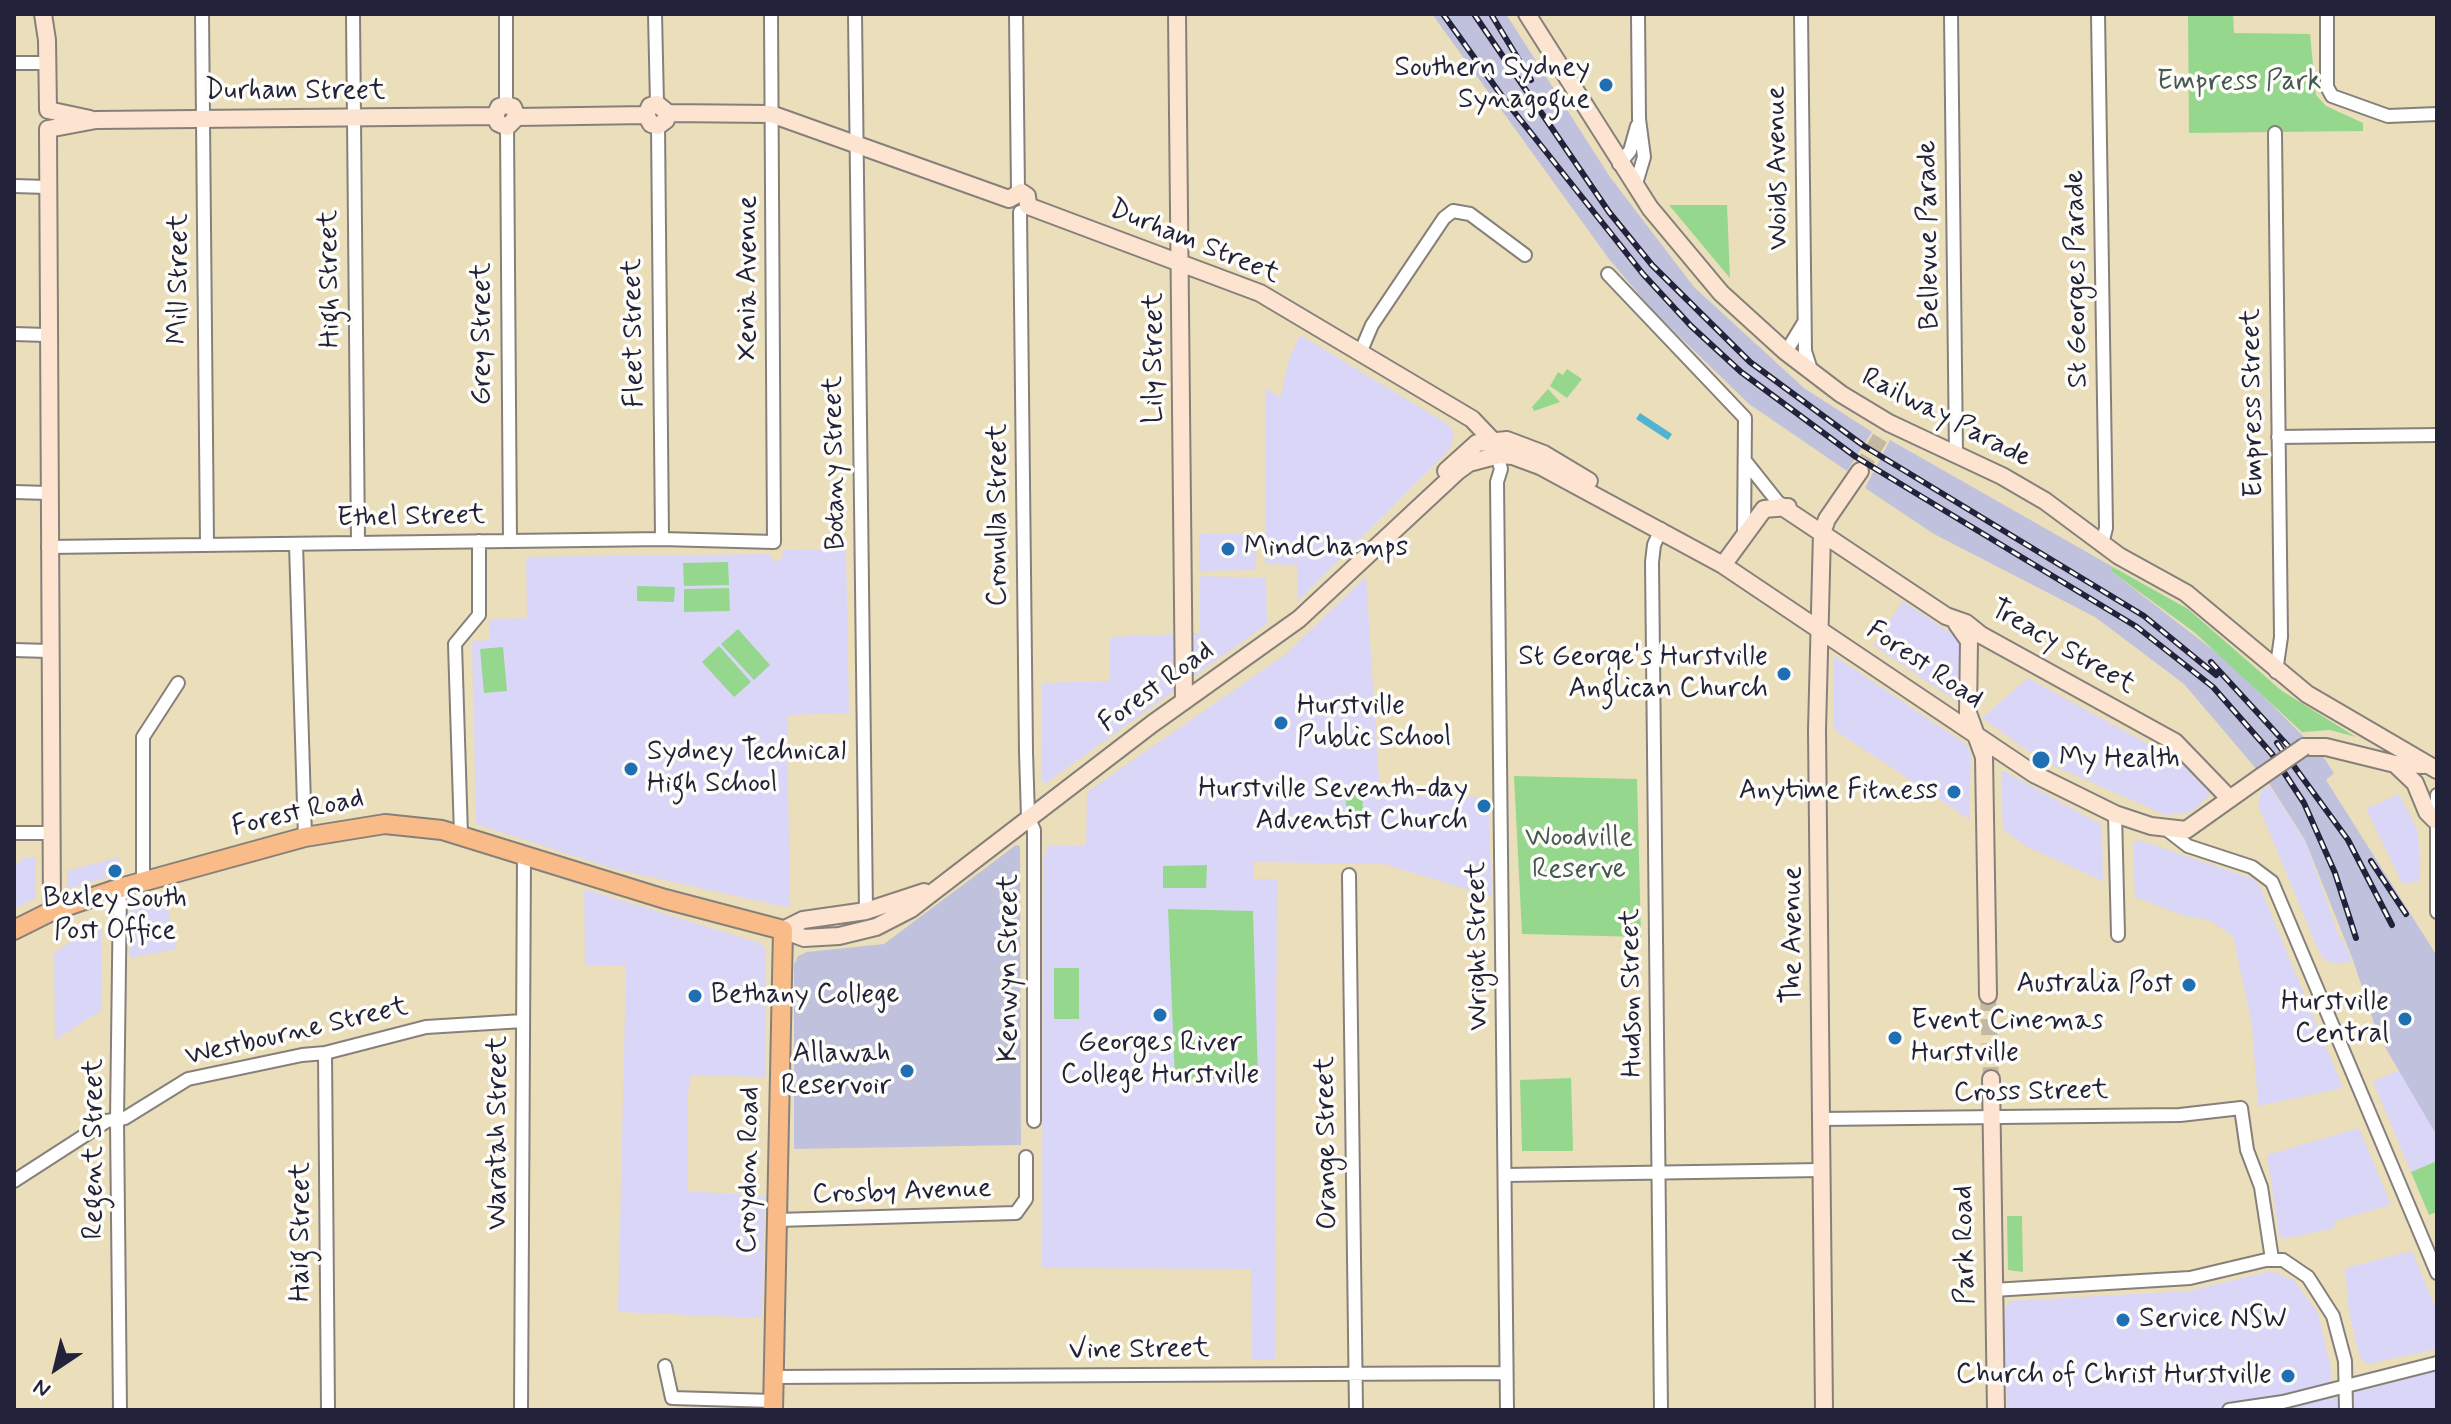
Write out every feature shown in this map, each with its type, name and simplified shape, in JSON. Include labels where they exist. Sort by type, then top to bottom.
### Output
[{"type":"main road","name":"Forest Road","points":[[14,930],[52,911],[120,888],[305,837],[385,824],[425,827],[461,835],[665,899],[783,930]]},
{"type":"main road","name":"Croydon Road","points":[[773,1406],[783,930]]},
{"type":"street","points":[[43,14],[52,120],[47,187],[46,335],[52,911]]},
{"type":"street","name":"Mill Street","points":[[202,14],[207,544]]},
{"type":"street","name":"High Street","points":[[353,14],[358,543]]},
{"type":"street","name":"Grey Street","points":[[506,14],[510,541]]},
{"type":"street","name":"Fleet Street","points":[[655,14],[662,539]]},
{"type":"street","name":"Xenia Avenue","points":[[771,14],[774,542]]},
{"type":"street","name":"Botany Street","points":[[855,14],[866,911]]},
{"type":"street","points":[[1016,14],[1011,209],[1024,209]]},
{"type":"street","name":"Lily Street","points":[[1177,14],[1184,701]]},
{"type":"street","name":"Railway Parade","points":[[1527,14],[1635,187],[1701,271],[1786,352],[1885,430],[1956,455],[2023,487],[2102,544],[2186,593],[2276,672],[2376,736],[2432,767]]},
{"type":"street","points":[[1635,187],[1644,157],[1639,119],[1638,14]]},
{"type":"street","name":"Woids Avenue","points":[[1801,14],[1805,351],[1813,373]]},
{"type":"street","name":"Bellevue Parade","points":[[1951,14],[1956,455]]},
{"type":"street","name":"St Georges Parade","points":[[2098,14],[2106,528],[2102,544]]},
{"type":"street","points":[[2327,14],[2328,91],[2338,101],[2388,116],[2437,114]]},
{"type":"street","points":[[14,63],[47,63]]},
{"type":"street","name":"Durham Street","points":[[52,120],[771,114],[1013,196]]},
{"type":"street","points":[[1619,164],[1630,151],[1639,119]]},
{"type":"street","name":"Empress Street","points":[[2275,133],[2281,637],[2276,672]]},
{"type":"street","points":[[14,186],[47,187]]},
{"type":"street","name":"Durham Street","points":[[1024,209],[1250,288],[1459,411],[1487,449]]},
{"type":"street","name":"Cronulla Street","points":[[1024,209],[1028,817]]},
{"type":"street","points":[[1360,353],[1379,314],[1444,218],[1453,211],[1470,214],[1525,255]]},
{"type":"street","points":[[1608,274],[1671,344],[1737,407],[1746,424],[1742,538]]},
{"type":"street","points":[[1786,352],[1805,321]]},
{"type":"street","points":[[14,334],[46,335]]},
{"type":"street","points":[[2278,437],[2437,435]]},
{"type":"street","name":"Forest Road","points":[[783,930],[814,938],[876,927],[911,909],[1028,817],[1299,619],[1458,471],[1487,449],[1526,460],[1661,529],[1723,565],[2034,774],[2115,814],[2166,829],[2188,846],[2252,867],[2272,882],[2437,1273]]},
{"type":"street","name":"Wright Street","points":[[1487,449],[1497,482],[1507,1410]]},
{"type":"street","points":[[1746,462],[1781,506]]},
{"type":"street","points":[[1822,533],[1827,519],[1860,471]]},
{"type":"street","points":[[1743,496],[1754,489],[1766,488]]},
{"type":"street","points":[[14,492],[48,493]]},
{"type":"street","points":[[1723,565],[1764,509],[1797,507],[1818,516],[1839,504]]},
{"type":"street","points":[[1839,504],[1834,521],[1837,531],[1859,557]]},
{"type":"street","name":"Treacy Street","points":[[1781,506],[1946,616],[1966,623],[1981,635],[2166,736],[2205,770],[2230,799]]},
{"type":"street","name":"Hudson Street","points":[[1661,529],[1652,552],[1661,1410]]},
{"type":"street","name":"The Avenue","points":[[1822,533],[1824,566],[1819,629],[1824,1410]]},
{"type":"street","points":[[1701,552],[1721,551],[1742,538]]},
{"type":"street","name":"Ethel Street","points":[[48,547],[662,539],[774,542]]},
{"type":"street","points":[[461,835],[455,644],[479,615],[479,541]]},
{"type":"street","points":[[296,544],[305,837]]},
{"type":"street","points":[[1824,566],[1840,553],[1859,557]]},
{"type":"street","points":[[1946,616],[1963,628],[1969,641],[1968,708],[1985,768],[1988,995]]},
{"type":"street","points":[[14,650],[49,651]]},
{"type":"street","points":[[143,882],[143,737],[178,683]]},
{"type":"street","points":[[2166,829],[2186,830],[2304,747],[2320,740],[2359,744],[2376,736]]},
{"type":"street","points":[[2304,747],[2326,747],[2395,764],[2432,767]]},
{"type":"street","points":[[2395,764],[2415,783],[2427,812],[2435,820]]},
{"type":"street","points":[[2205,770],[2235,782],[2262,776]]},
{"type":"street","points":[[2437,795],[2437,912]]},
{"type":"street","points":[[2115,814],[2118,935]]},
{"type":"street","name":"Kenwyn Street","points":[[1028,817],[1034,830],[1034,1121]]},
{"type":"street","points":[[14,833],[50,833]]},
{"type":"street","name":"Waratah Street","points":[[521,1410],[524,855]]},
{"type":"street","name":"Orange Street","points":[[1349,875],[1356,1410]]},
{"type":"street","name":"Regent Street","points":[[120,888],[117,1120],[120,1410]]},
{"type":"street","name":"Forest Road","points":[[783,930],[803,920],[866,911],[933,889]]},
{"type":"street","name":"Westbourne Street","points":[[14,1181],[107,1121],[117,1120],[188,1079],[325,1053],[426,1027],[523,1021]]},
{"type":"street","name":"Haig Street","points":[[325,1053],[328,1410]]},
{"type":"street","name":"Park Road","points":[[1991,1079],[1996,1410]]},
{"type":"street","name":"Cross Street","points":[[1821,1119],[2180,1115],[2241,1108],[2247,1150],[2261,1187],[2272,1259]]},
{"type":"street","name":"Crosby Avenue","points":[[777,1220],[1016,1213],[1026,1199],[1026,1157]]},
{"type":"street","points":[[1506,1175],[1821,1170]]},
{"type":"street","points":[[1993,1290],[2190,1278],[2272,1259],[2283,1260],[2300,1269],[2319,1291],[2333,1316],[2345,1361],[2346,1410]]},
{"type":"street","points":[[2229,1410],[2283,1402],[2437,1363]]},
{"type":"street","points":[[665,1366],[670,1404],[773,1406]]},
{"type":"street","name":"Vine Street","points":[[773,1377],[1506,1373]]},
{"type":"shaded area","points":[[1432,14],[1506,14],[1610,177],[1694,287],[1804,388],[1872,432],[1847,471],[1749,404],[1653,311],[1609,259]]},
{"type":"shaded area","points":[[1300,335],[1449,425],[1454,433],[1450,449],[1297,602],[1297,565],[1265,564],[1265,389],[1281,397],[1289,359]]},
{"type":"shaded area","points":[[1890,440],[2113,567],[2111,571],[2231,664],[2322,755],[2334,773],[2326,780],[2437,956],[2437,1136],[2378,1035],[2353,960],[2305,840],[2270,785],[2184,684],[2095,617],[1934,534],[1865,488]]},
{"type":"shaded area","name":"MindChamps","points":[[1256,533],[1256,570],[1199,571],[1199,534]]},
{"type":"shaded area","name":"Sydney Technical High School","points":[[846,549],[849,713],[787,715],[790,908],[615,869],[476,824],[472,641],[490,640],[489,619],[527,618],[526,557],[769,554],[774,561],[780,560],[784,550]]},
{"type":"shaded area","points":[[1200,576],[1266,578],[1267,624],[1046,783],[1041,781],[1042,683],[1109,681],[1110,637],[1200,633]]},
{"type":"shaded area","name":"Georges River College Hurstville","points":[[1366,576],[1380,796],[1488,797],[1492,897],[1384,864],[1254,862],[1254,879],[1277,879],[1275,1360],[1252,1360],[1251,1269],[1042,1268],[1043,860],[1048,845],[1086,846],[1087,792],[1286,654]]},
{"type":"shaded area","points":[[1903,601],[1961,640],[1962,705],[1873,645]]},
{"type":"shaded area","points":[[1833,655],[1966,744],[1971,754],[1969,819],[1833,729]]},
{"type":"shaded area","points":[[2028,678],[2178,760],[2211,789],[2211,794],[2191,812],[2166,815],[2041,760],[1982,718]]},
{"type":"shaded area","points":[[2004,771],[2102,825],[2103,881],[2027,847],[2003,829],[2001,773]]},
{"type":"shaded area","points":[[2269,785],[2306,843],[2340,939],[2343,939],[2352,961],[2336,964],[2324,960],[2318,949],[2258,805],[2261,791]]},
{"type":"shaded area","points":[[2399,794],[2418,831],[2420,881],[2403,884],[2366,809]]},
{"type":"shaded area","points":[[2139,840],[2253,879],[2260,887],[2343,1088],[2258,1106],[2252,1024],[2233,936],[2209,920],[2185,916],[2135,897],[2133,844]]},
{"type":"shaded area","name":"Allawah Reservoir","points":[[1016,845],[1020,846],[1021,1145],[794,1149],[794,965],[798,956],[807,952],[884,944]]},
{"type":"shaded area","points":[[119,857],[120,873],[67,889],[67,871]]},
{"type":"shaded area","points":[[21,858],[36,858],[36,898],[14,909],[14,864],[20,863]]},
{"type":"shaded area","points":[[584,889],[760,943],[766,950],[766,1077],[691,1075],[688,1093],[688,1191],[765,1196],[762,1318],[618,1312],[626,966],[585,965]]},
{"type":"shaded area","points":[[165,895],[176,949],[130,958],[130,902]]},
{"type":"shaded area","points":[[96,924],[101,929],[102,1010],[55,1040],[54,953]]},
{"type":"shaded area","points":[[2400,1070],[2437,1136],[2437,1161],[2411,1172],[2373,1081]]},
{"type":"shaded area","points":[[2359,1128],[2391,1205],[2334,1221],[2335,1228],[2284,1239],[2279,1235],[2267,1155]]},
{"type":"shaded area","points":[[2412,1251],[2437,1311],[2437,1349],[2367,1364],[2359,1355],[2349,1312],[2345,1268]]},
{"type":"shaded area","points":[[2271,1271],[2294,1280],[2318,1313],[2331,1369],[2331,1399],[2437,1370],[2437,1410],[2007,1410],[2004,1313],[2009,1301],[2189,1291]]},
{"type":"green space","name":"Empress Park","points":[[2188,14],[2233,14],[2234,33],[2310,34],[2316,95],[2326,106],[2363,123],[2363,131],[2189,133]]},
{"type":"green space","points":[[1669,205],[1727,205],[1730,278],[1729,277]]},
{"type":"green space","points":[[1567,369],[1582,379],[1567,398],[1550,386],[1558,372],[1563,375]]},
{"type":"green space","points":[[1548,389],[1560,402],[1534,411],[1532,407]]},
{"type":"green space","points":[[728,562],[729,585],[684,586],[683,563]]},
{"type":"green space","points":[[2113,567],[2188,609],[2282,691],[2356,737],[2330,730],[2302,732],[2194,632],[2111,571]]},
{"type":"green space","points":[[637,586],[675,587],[674,602],[637,601]]},
{"type":"green space","points":[[729,588],[730,611],[684,612],[684,589]]},
{"type":"green space","points":[[738,629],[770,665],[754,680],[721,644]]},
{"type":"green space","points":[[719,646],[751,682],[734,697],[702,662]]},
{"type":"green space","points":[[503,647],[507,691],[484,693],[480,649]]},
{"type":"green space","name":"Woodville Reserve","points":[[1514,776],[1637,779],[1641,937],[1522,934]]},
{"type":"green space","points":[[1345,786],[1362,786],[1363,815],[1347,815]]},
{"type":"green space","points":[[1207,865],[1206,888],[1163,888],[1163,866]]},
{"type":"green space","points":[[1168,909],[1253,911],[1258,1078],[1175,1080]]},
{"type":"green space","points":[[1054,968],[1079,968],[1079,1019],[1054,1019]]},
{"type":"green space","points":[[1571,1078],[1573,1151],[1522,1151],[1520,1080]]},
{"type":"green space","points":[[2437,1161],[2437,1212],[2429,1215],[2411,1172]]},
{"type":"green space","points":[[2007,1216],[2022,1216],[2023,1272],[2008,1270]]},
{"type":"water","points":[[1640,413],[1672,434],[1668,440],[1636,419]]},
{"type":"tunnel","points":[[1860,471],[1880,438]]},
{"type":"tunnel","points":[[1988,995],[1991,1079]]},
{"type":"railway","points":[[1443,14],[1504,99],[1643,274],[1691,326],[1741,372],[1856,457],[2137,627],[2213,687],[2272,754],[2304,803],[2335,873],[2356,938]]},
{"type":"railway","points":[[1474,14],[1609,212],[1652,265],[1750,362],[1864,446],[2144,616],[2216,675]]},
{"type":"railway","points":[[1491,14],[1531,80]]},
{"type":"railway","points":[[2211,662],[2289,747]]},
{"type":"railway","points":[[2277,743],[2348,840],[2392,925]]},
{"type":"railway","points":[[2371,861],[2406,914]]},
{"type":"place","name":"Southern Sydney Synagogue","points":[[1606,85]]},
{"type":"place","name":"MindChamps","points":[[1228,549]]},
{"type":"place","name":"St George's Hurstville Anglican Church","points":[[1784,674]]},
{"type":"place","name":"Hurstville Public School","points":[[1281,723]]},
{"type":"place","name":"My Health","points":[[2041,760]]},
{"type":"place","name":"Sydney Technical High School","points":[[631,769]]},
{"type":"place","name":"Anytime Fitness","points":[[1954,792]]},
{"type":"place","name":"Hurstville Seventh-day Adventist Church","points":[[1484,806]]},
{"type":"place","name":"Bexley South Post Office","points":[[115,871]]},
{"type":"place","name":"Australia Post","points":[[2189,985]]},
{"type":"place","name":"Bethany College","points":[[695,996]]},
{"type":"place","name":"Georges River College Hurstville","points":[[1160,1015]]},
{"type":"place","name":"Hurstville Central","points":[[2405,1019]]},
{"type":"place","name":"Event Cinemas Hurstville","points":[[1895,1038]]},
{"type":"place","name":"Allawah Reservoir","points":[[907,1071]]},
{"type":"place","name":"Service NSW","points":[[2123,1320]]},
{"type":"place","name":"Church of Christ Hurstville","points":[[2288,1376]]}]
